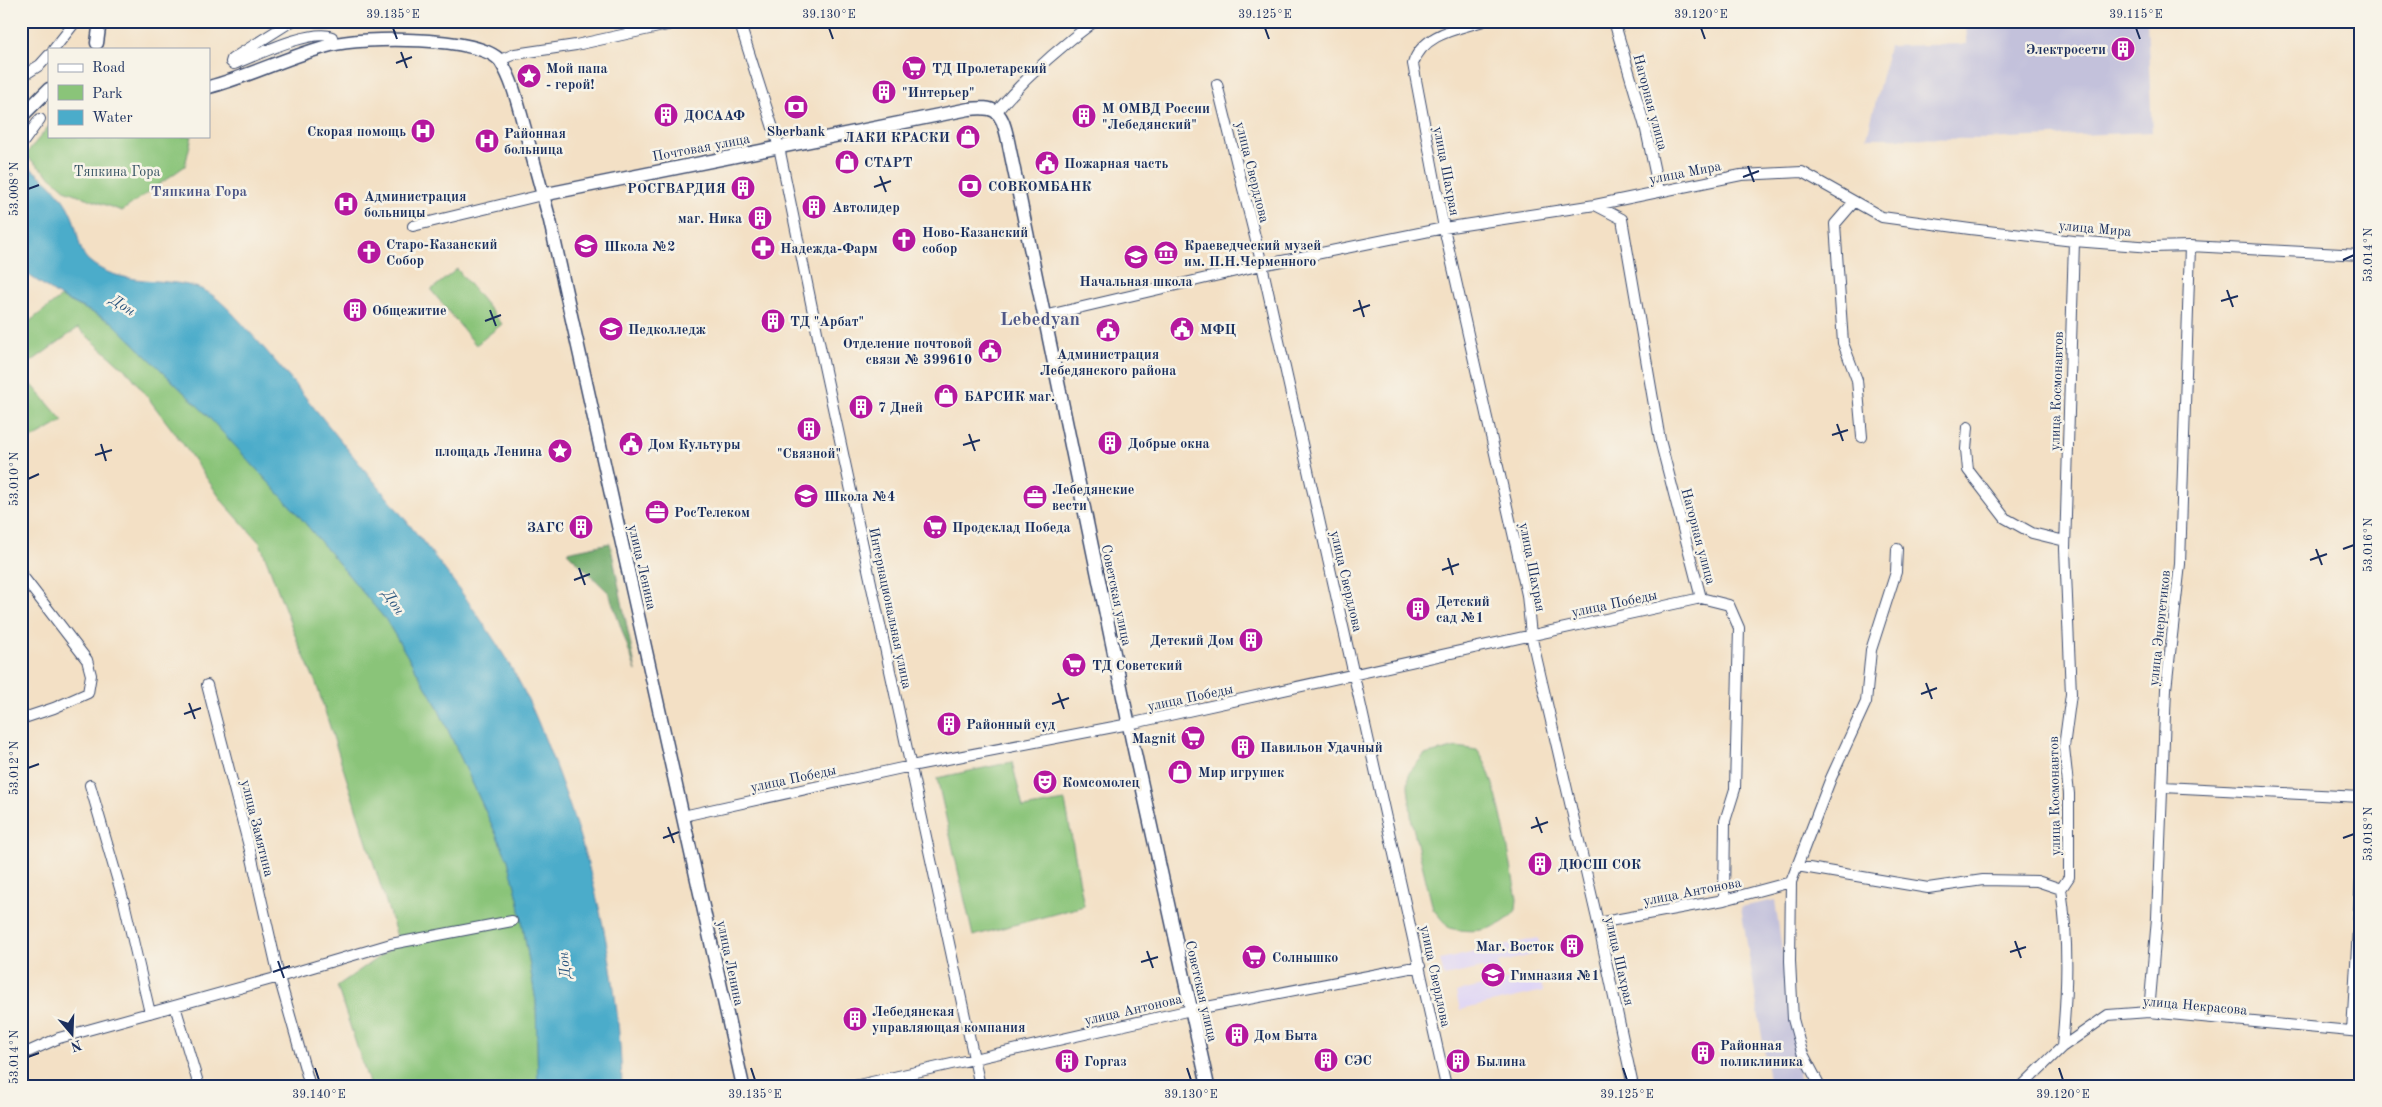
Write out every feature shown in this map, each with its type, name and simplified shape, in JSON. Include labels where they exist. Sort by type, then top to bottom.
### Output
[{"type":"main road","points":[[97,47],[100,21]]},
{"type":"main road","points":[[210,87],[234,81],[280,61],[333,44],[442,40],[476,48],[500,60]]},
{"type":"main road","name":"улица Ленина","points":[[500,60],[514,88],[542,195],[683,816],[742,1086]]},
{"type":"main road","points":[[25,112],[48,90]]},
{"type":"main road","name":"Почтовая улица","points":[[542,195],[969,109],[991,108],[996,111]]},
{"type":"main road","name":"Советская улица","points":[[996,111],[1005,130],[1129,724],[1208,1086]]},
{"type":"street","points":[[55,48],[76,21]]},
{"type":"street","points":[[292,21],[248,47],[232,59],[231,62],[299,39],[326,34],[332,37],[333,44]]},
{"type":"street","points":[[500,60],[515,54],[576,45],[686,21]]},
{"type":"street","points":[[996,111],[1026,78],[1062,46],[1095,21]]},
{"type":"street","name":"улица Шахрая","points":[[1483,21],[1441,34],[1416,52],[1413,64],[1444,228],[1527,595],[1531,635],[1598,923],[1633,1086]]},
{"type":"street","name":"Нагорная улица","points":[[1614,21],[1646,130],[1659,191]]},
{"type":"street","name":"Интернациональная улица","points":[[739,22],[779,147],[824,366],[980,1086]]},
{"type":"street","points":[[21,77],[40,65],[48,56]]},
{"type":"street","name":"улица Свердлова","points":[[1216,84],[1262,265],[1446,1086]]},
{"type":"street","points":[[21,145],[40,118]]},
{"type":"street","name":"улица Мира","points":[[1044,316],[1262,265],[1444,228],[1595,205],[1741,175],[1802,172],[1882,217],[2074,241],[2152,247],[2190,246],[2361,254]]},
{"type":"street","name":"Почтовая улица","points":[[413,226],[542,195]]},
{"type":"street","points":[[1854,202],[1835,224],[1843,343],[1857,380],[1862,437]]},
{"type":"street","name":"Нагорная улица","points":[[1595,205],[1622,219],[1660,440],[1701,598],[1729,605],[1740,628],[1735,789],[1725,821],[1724,900]]},
{"type":"street","name":"улица Космонавтов","points":[[2062,1047],[2068,980],[2065,917],[2061,888],[2069,877],[2069,794],[2064,747],[2071,694],[2065,541],[2074,241]]},
{"type":"street","name":"улица Энергетиков","points":[[2149,1012],[2157,918],[2166,689],[2180,564],[2190,246]]},
{"type":"street","points":[[1968,427],[1966,449],[1968,470],[2005,518],[2032,533],[2065,541]]},
{"type":"street","points":[[1820,1086],[1802,1052],[1793,1019],[1790,961],[1791,882],[1831,778],[1866,702],[1871,650],[1896,572],[1897,549]]},
{"type":"street","points":[[21,574],[87,660],[92,675],[88,693],[54,708],[21,719]]},
{"type":"street","name":"улица Победы","points":[[683,816],[911,766],[1129,724],[1701,598]]},
{"type":"street","name":"улица Замятина","points":[[207,685],[280,978],[310,1086]]},
{"type":"street","points":[[90,785],[124,902],[150,1013]]},
{"type":"street","points":[[2163,787],[2361,797]]},
{"type":"street","points":[[1797,866],[1928,888],[1983,880],[2037,881],[2061,888]]},
{"type":"street","points":[[2356,1032],[2361,879]]},
{"type":"street","name":"улица Антонова","points":[[1598,923],[1724,900],[1791,882]]},
{"type":"street","points":[[21,1055],[59,1038],[280,978],[391,944],[512,920]]},
{"type":"street","name":"улица Антонова","points":[[854,1086],[1191,1010],[1420,966]]},
{"type":"street","points":[[175,1006],[198,1086]]},
{"type":"street","name":"улица Некрасова","points":[[2022,1086],[2062,1047],[2108,1016],[2149,1012],[2356,1032]]},
{"type":"shaded area","points":[[1966,21],[2147,21],[2152,132],[1985,139],[1867,138],[1889,46],[1967,44]]},
{"type":"shaded area","points":[[1775,900],[1801,1086],[1770,1086],[1741,907]]},
{"type":"shaded area","name":"Гимназия №1","points":[[1538,938],[1541,953],[1498,963],[1502,981],[1539,973],[1543,991],[1460,1010],[1456,992],[1487,985],[1483,968],[1444,976],[1440,960]]},
{"type":"green space","name":"Тяпкина Гора","points":[[48,127],[48,138],[192,138],[185,166],[122,211],[67,191],[25,155]]},
{"type":"green space","points":[[457,269],[502,324],[476,345],[431,290]]},
{"type":"green space","points":[[61,297],[112,322],[203,411],[295,511],[386,620],[436,704],[508,860],[518,898],[536,1001],[538,1086],[370,1086],[337,986],[399,943],[316,683],[298,643],[260,543],[223,502],[183,444],[130,374],[78,328],[21,369],[21,328]]},
{"type":"green space","points":[[21,372],[63,421],[21,445]]},
{"type":"green space","points":[[610,543],[636,671],[609,593],[567,552]]},
{"type":"green space","points":[[1457,747],[1477,750],[1491,779],[1502,820],[1517,899],[1516,910],[1502,923],[1486,929],[1468,931],[1449,928],[1433,909],[1412,823],[1408,786],[1409,773],[1424,755]]},
{"type":"green space","points":[[1012,762],[1023,808],[1065,801],[1084,906],[973,936],[937,778]]},
{"type":"water","name":"Дон","points":[[21,161],[37,173],[63,199],[74,221],[82,251],[88,260],[102,270],[118,276],[170,282],[202,289],[215,297],[231,312],[292,381],[416,532],[458,587],[497,644],[522,686],[539,724],[572,814],[595,890],[611,967],[620,1046],[622,1086],[538,1086],[536,1001],[518,898],[508,860],[436,704],[386,620],[295,511],[203,411],[112,322],[61,297],[21,270]]},
{"type":"place","name":"Электросети","points":[[2123,49]]},
{"type":"place","name":"ТД Пролетарский","points":[[914,68]]},
{"type":"place","name":"Мой папа - герой!","points":[[529,76]]},
{"type":"place","name":"\"Интерьер\"","points":[[884,92]]},
{"type":"place","name":"Sberbank","points":[[796,107]]},
{"type":"place","name":"ДОСААФ","points":[[666,115]]},
{"type":"place","name":"М ОМВД России \"Лебедянский\"","points":[[1084,116]]},
{"type":"place","name":"Скорая помощь","points":[[423,131]]},
{"type":"place","name":"ЛАКИ КРАСКИ","points":[[968,137]]},
{"type":"place","name":"Районная больница","points":[[487,141]]},
{"type":"place","name":"СТАРТ","points":[[847,162]]},
{"type":"place","name":"Пожарная часть","points":[[1047,163]]},
{"type":"place","name":"СОВКОМБАНК","points":[[970,186]]},
{"type":"place","name":"РОСГВАРДИЯ","points":[[743,188]]},
{"type":"place","name":"Администрация больницы","points":[[346,204]]},
{"type":"place","name":"Автолидер","points":[[814,207]]},
{"type":"place","name":"маг. Ника","points":[[760,218]]},
{"type":"place","name":"Ново-Казанский собор","points":[[904,240]]},
{"type":"place","name":"Школа №2","points":[[586,246]]},
{"type":"place","name":"Надежда-Фарм","points":[[763,248]]},
{"type":"place","name":"Старо-Казанский Собор","points":[[369,252]]},
{"type":"place","name":"Краеведческий музей им. П.Н.Черменного","points":[[1166,253]]},
{"type":"place","name":"Начальная школа","points":[[1136,257]]},
{"type":"place","name":"Общежитие","points":[[355,310]]},
{"type":"place","name":"ТД \"Арбат\"","points":[[773,321]]},
{"type":"place","name":"Педколледж","points":[[611,329]]},
{"type":"place","name":"МФЦ","points":[[1182,329]]},
{"type":"place","name":"Администрация Лебедянского района","points":[[1108,330]]},
{"type":"place","name":"Отделение почтовой связи № 399610","points":[[990,351]]},
{"type":"place","name":"БАРСИК маг.","points":[[946,396]]},
{"type":"place","name":"7 Дней","points":[[861,407]]},
{"type":"place","name":"\"Связной\"","points":[[809,429]]},
{"type":"place","name":"Добрые окна","points":[[1110,443]]},
{"type":"place","name":"Дом Культуры","points":[[631,444]]},
{"type":"place","name":"площадь Ленина","points":[[560,451]]},
{"type":"place","name":"Школа №4","points":[[806,496]]},
{"type":"place","name":"Лебедянские вести","points":[[1035,497]]},
{"type":"place","name":"РосТелеком","points":[[657,512]]},
{"type":"place","name":"ЗАГС","points":[[581,527]]},
{"type":"place","name":"Продсклад Победа","points":[[935,527]]},
{"type":"place","name":"Детский сад №1","points":[[1418,609]]},
{"type":"place","name":"Детский Дом","points":[[1251,640]]},
{"type":"place","name":"ТД Советский","points":[[1074,665]]},
{"type":"place","name":"Районный суд","points":[[949,724]]},
{"type":"place","name":"Magnit","points":[[1193,738]]},
{"type":"place","name":"Павильон Удачный","points":[[1243,747]]},
{"type":"place","name":"Мир игрушек","points":[[1180,772]]},
{"type":"place","name":"Комсомолец","points":[[1045,782]]},
{"type":"place","name":"ДЮСШ СОК","points":[[1540,864]]},
{"type":"place","name":"Маг. Восток","points":[[1572,946]]},
{"type":"place","name":"Солнышко","points":[[1254,957]]},
{"type":"place","name":"Гимназия №1","points":[[1493,975]]},
{"type":"place","name":"Лебедянская управляющая компания","points":[[855,1019]]},
{"type":"place","name":"Дом Быта","points":[[1237,1035]]},
{"type":"place","name":"Районная поликлиника","points":[[1703,1053]]},
{"type":"place","name":"СЭС","points":[[1326,1060]]},
{"type":"place","name":"Горгаз","points":[[1067,1061]]},
{"type":"place","name":"Былина","points":[[1458,1061]]},
{"type":"district","name":"Тяпкина Гора","points":[[199,191]]},
{"type":"district","name":"Lebedyan","points":[[1040,318]]}]
